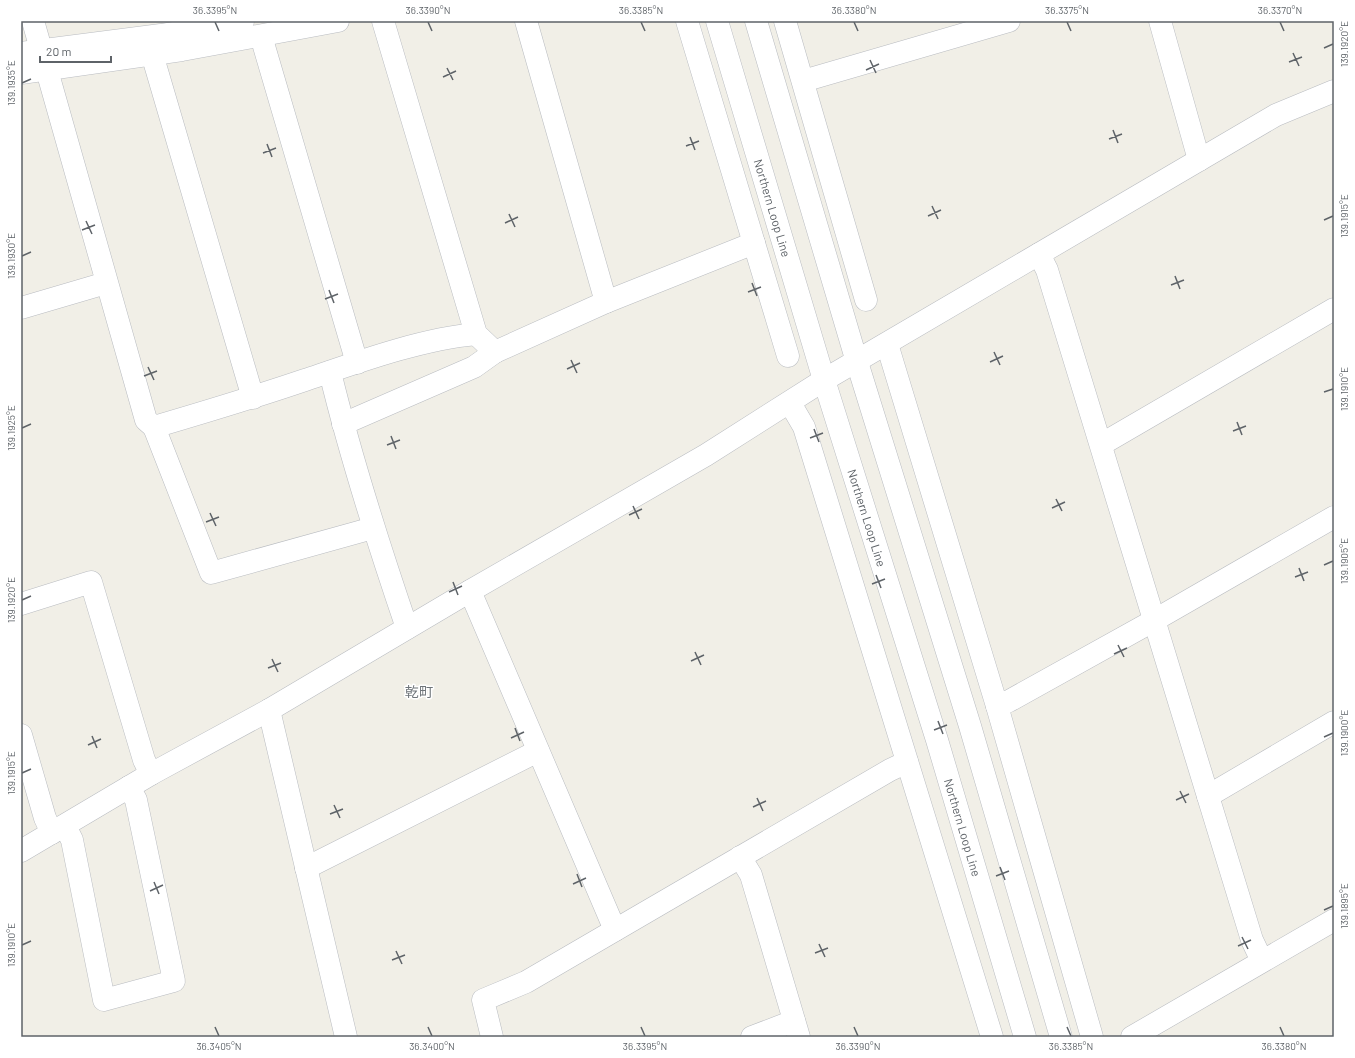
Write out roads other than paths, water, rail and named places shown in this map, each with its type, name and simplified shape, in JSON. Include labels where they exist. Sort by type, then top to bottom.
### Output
[{"type":"street","points":[[33,21],[37,57],[146,420],[154,427],[211,573],[373,528]]},
{"type":"street","points":[[21,73],[37,57],[243,21]]},
{"type":"street","points":[[37,57],[152,54],[261,36],[338,21]]},
{"type":"street","points":[[383,21],[476,334],[495,352]]},
{"type":"street","points":[[526,21],[606,302]]},
{"type":"street","points":[[687,21],[788,356]]},
{"type":"street","points":[[699,59],[708,21]]},
{"type":"street","name":"Northern Loop Line","points":[[717,21],[804,315],[937,740],[1025,1037]]},
{"type":"street","points":[[756,21],[857,362],[970,726],[1061,1037]]},
{"type":"street","points":[[803,81],[1009,21]]},
{"type":"street","points":[[1160,21],[1199,160]]},
{"type":"street","points":[[784,22],[803,81],[866,300]]},
{"type":"street","points":[[261,36],[357,363]]},
{"type":"street","points":[[152,54],[253,398]]},
{"type":"street","points":[[21,851],[151,774],[269,710],[470,591],[706,455],[824,380],[888,344],[1276,115],[1334,91]]},
{"type":"street","points":[[798,160],[812,114]]},
{"type":"street","points":[[343,424],[474,367],[495,352],[606,302],[754,243]]},
{"type":"street","points":[[1039,254],[1047,270],[1102,444],[1153,622],[1252,940],[1262,961]]},
{"type":"street","points":[[761,267],[804,315]]},
{"type":"street","points":[[21,308],[106,283]]},
{"type":"street","points":[[1102,444],[1334,309]]},
{"type":"street","points":[[154,427],[253,398],[357,363],[453,336],[476,334]]},
{"type":"street","points":[[888,344],[997,706],[1092,1037]]},
{"type":"street","points":[[330,372],[343,424],[373,528],[407,628]]},
{"type":"street","points":[[790,403],[804,427],[992,1037]]},
{"type":"street","points":[[997,706],[1009,701],[1153,622],[1334,517]]},
{"type":"street","points":[[21,604],[92,582],[144,760],[151,774]]},
{"type":"street","points":[[470,591],[615,930]]},
{"type":"street","points":[[269,710],[346,1037]]},
{"type":"street","points":[[1208,796],[1334,722]]},
{"type":"street","points":[[21,735],[45,818],[72,840],[104,1000],[174,981],[136,800],[129,787]]},
{"type":"street","points":[[306,868],[538,751]]},
{"type":"street","points":[[492,1037],[483,1000],[526,982],[890,770],[907,762]]},
{"type":"street","points":[[740,857],[751,875],[796,1029],[752,1037]]},
{"type":"street","points":[[1132,1037],[1334,920]]},
{"type":"district","name":"乾町","points":[[419,691]]}]
